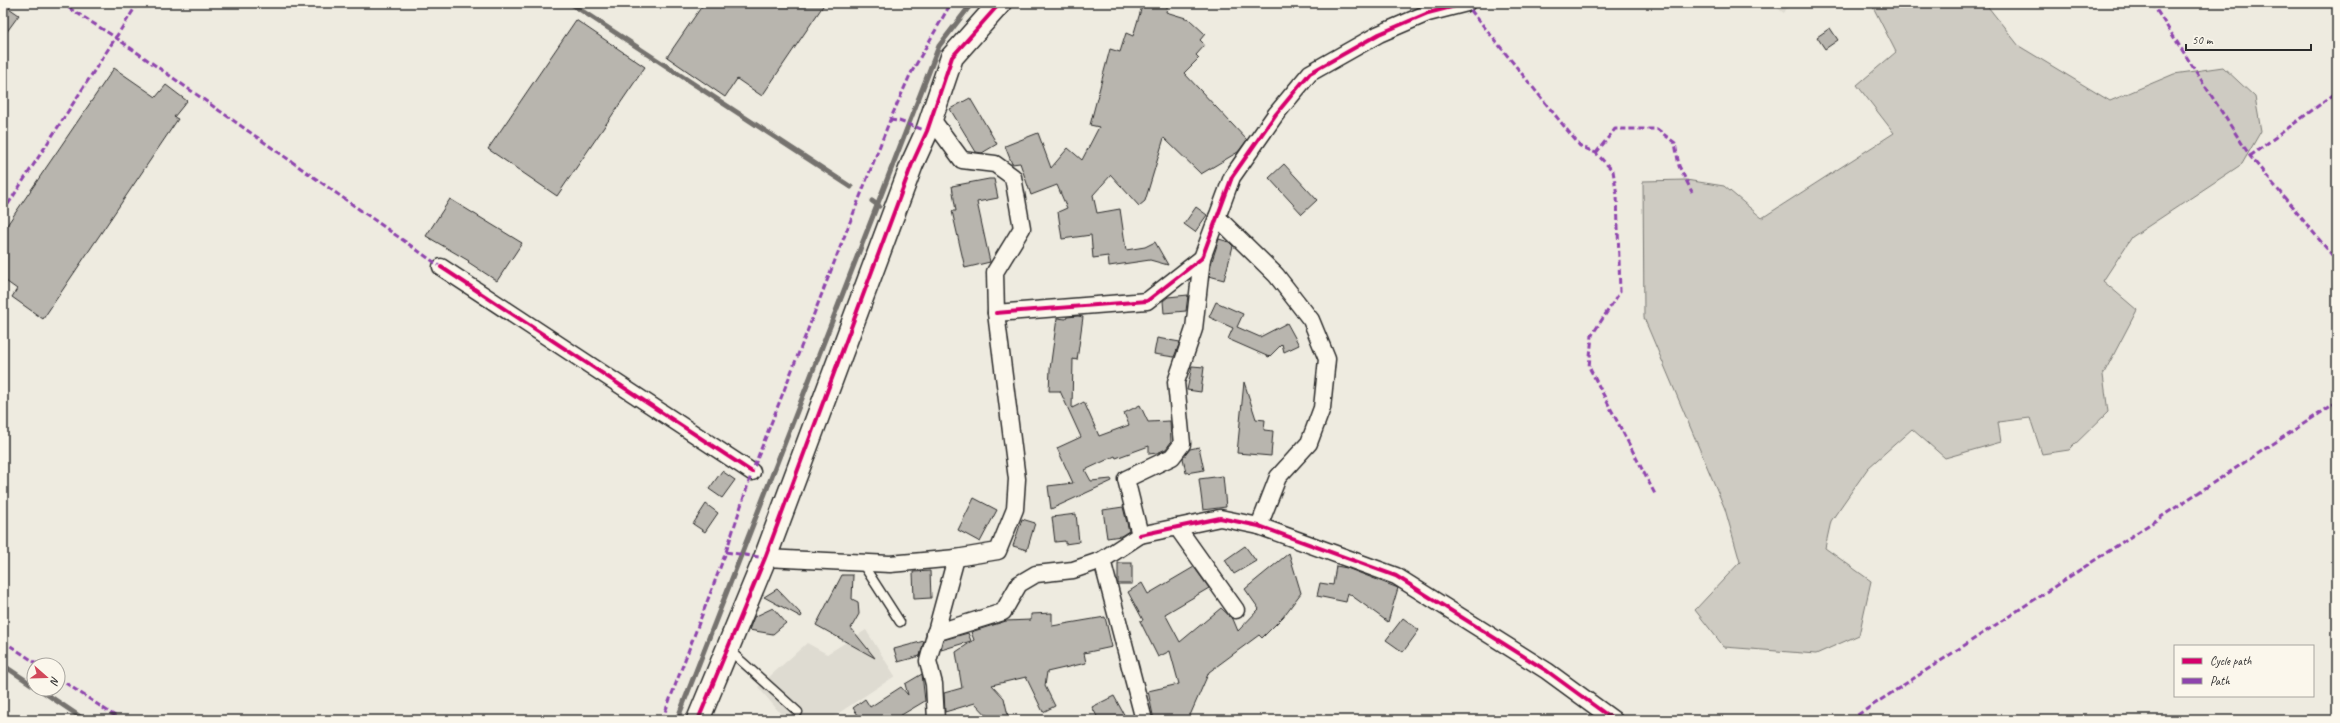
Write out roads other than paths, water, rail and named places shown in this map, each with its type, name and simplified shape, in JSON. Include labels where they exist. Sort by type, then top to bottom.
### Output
[{"type":"street","points":[[698,720],[765,558],[912,164],[931,118],[952,58],[1000,3]]},
{"type":"street","points":[[1140,535],[1126,479],[1172,457],[1182,444],[1176,382],[1194,329],[1202,258],[1232,177],[1276,114],[1310,73],[1379,34],[1428,13],[1467,3]]},
{"type":"street","points":[[765,558],[890,564],[956,558],[998,550],[1015,508],[1017,479],[996,313],[995,272],[1022,228],[1013,177],[995,164],[962,160],[931,118]]},
{"type":"street","points":[[1217,217],[1276,275],[1302,308],[1310,320],[1327,359],[1322,408],[1309,443],[1278,477],[1259,526]]},
{"type":"street","points":[[996,313],[1147,301],[1202,258]]},
{"type":"street","points":[[441,267],[752,472]]},
{"type":"street","points":[[935,633],[1004,612],[1019,584],[1036,574],[1073,570],[1102,560],[1140,535],[1220,518],[1259,526],[1396,576],[1547,672],[1614,720]]},
{"type":"street","points":[[1177,527],[1236,610]]},
{"type":"street","points":[[936,720],[934,684],[928,661],[956,558]]},
{"type":"street","points":[[1102,560],[1144,720]]},
{"type":"lane","points":[[862,562],[900,622]]},
{"type":"lane","points":[[727,648],[798,712]]},
{"type":"waterway","points":[[570,3],[851,187]]},
{"type":"waterway","points":[[677,720],[939,46],[972,3]]},
{"type":"waterway","points":[[872,201],[879,206]]},
{"type":"waterway","points":[[3,665],[26,681]]},
{"type":"waterway","points":[[51,697],[85,720]]}]
